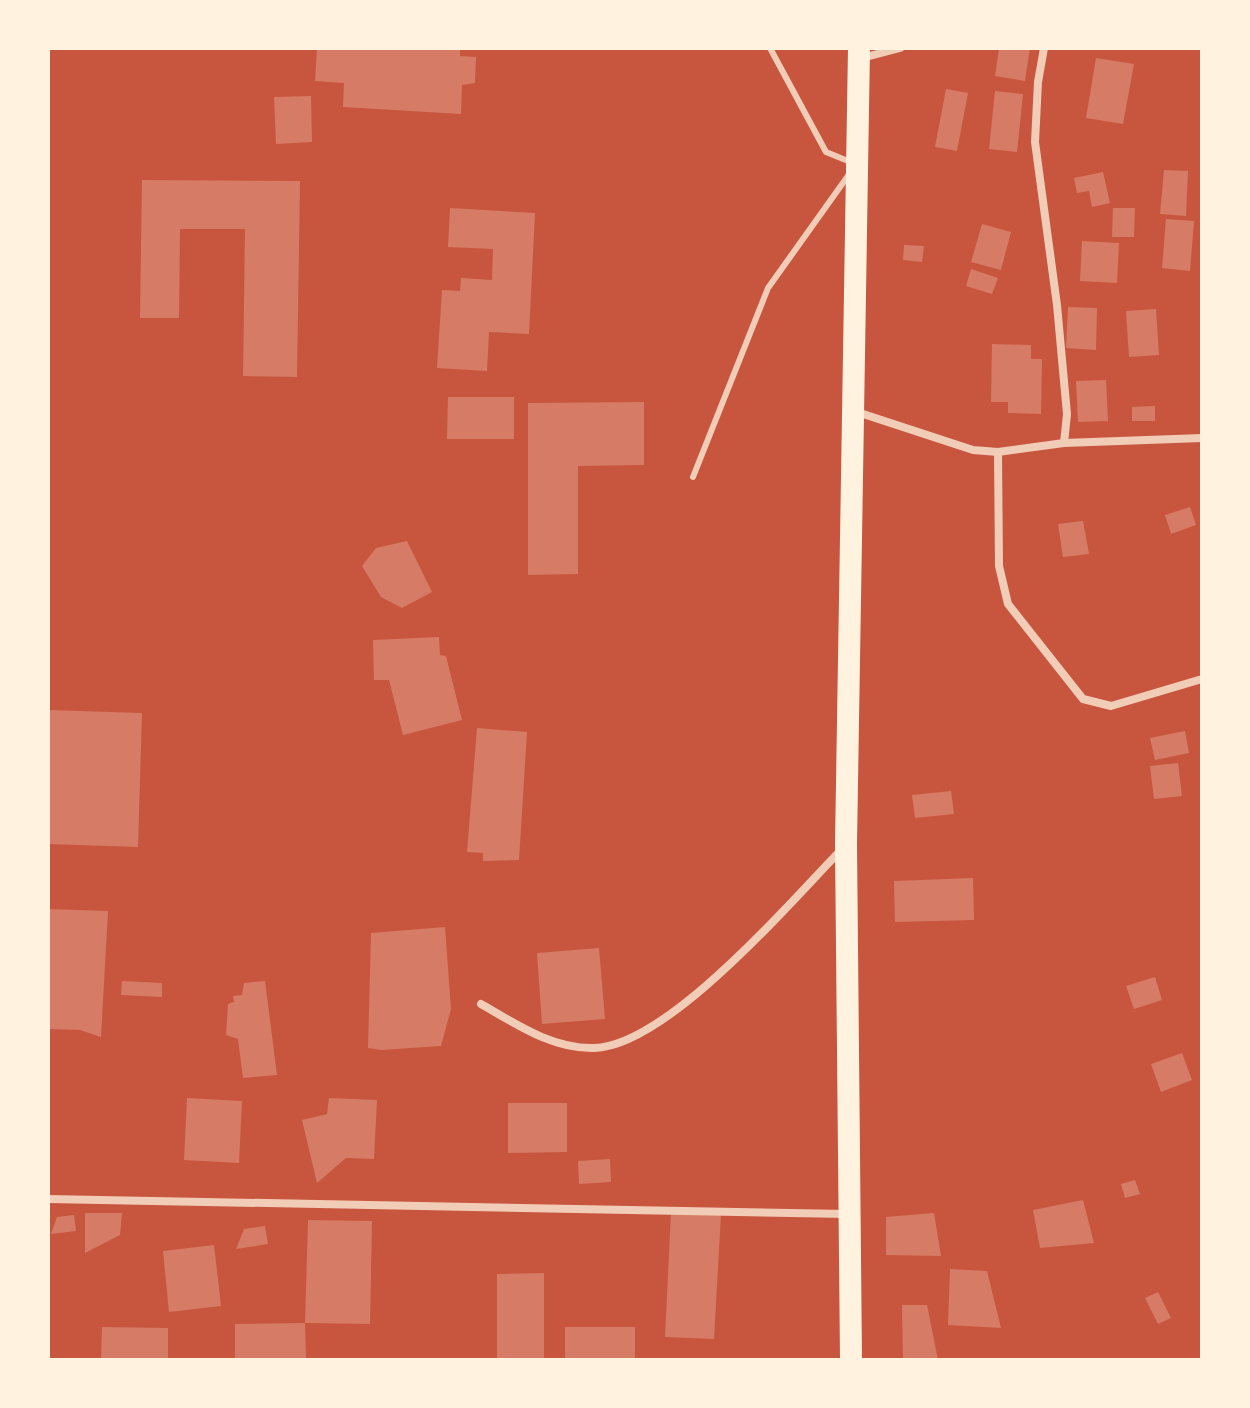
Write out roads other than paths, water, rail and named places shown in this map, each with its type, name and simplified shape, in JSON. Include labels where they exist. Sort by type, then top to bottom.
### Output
[{"type":"highway","points":[[851,1360],[846,844],[859,54]]},
{"type":"street","points":[[859,54],[900,48]]},
{"type":"street","points":[[1044,48],[1038,82],[1035,142],[1057,305],[1067,414],[1064,443]]},
{"type":"street","points":[[851,410],[973,450],[998,452],[1064,443],[1202,438]]},
{"type":"street","points":[[998,452],[999,566],[1008,604],[1083,699],[1111,706],[1202,679]]},
{"type":"street","points":[[481,1004],[558,1044],[594,1048],[624,1041],[705,989],[846,844]]},
{"type":"street","points":[[48,1199],[850,1214]]},
{"type":"lane","points":[[693,477],[768,288],[857,164],[826,152],[770,48]]}]
